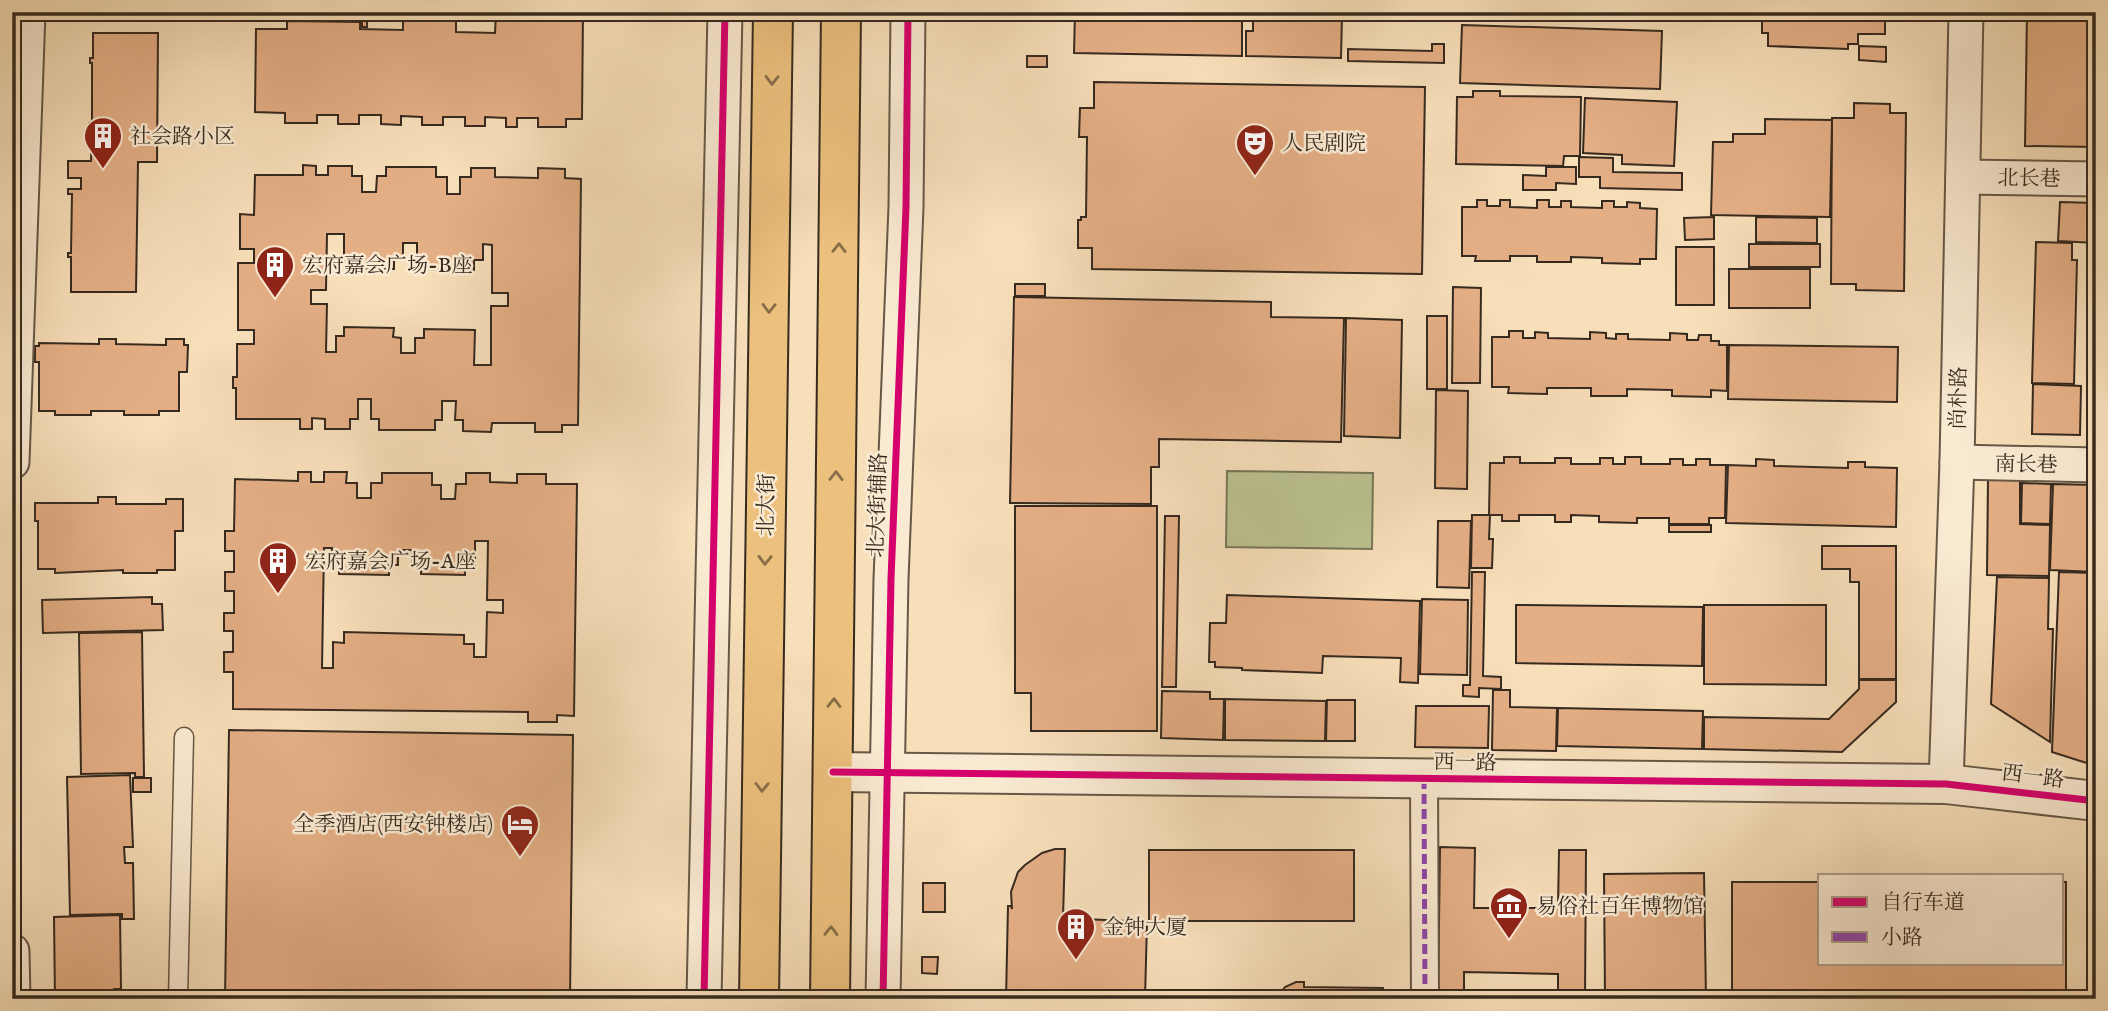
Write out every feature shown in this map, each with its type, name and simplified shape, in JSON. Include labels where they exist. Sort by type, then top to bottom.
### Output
[{"type":"main road","name":"北大街","points":[[760,999],[773,12]]},
{"type":"main road","points":[[830,999],[841,12]]},
{"type":"street","points":[[12,462],[28,12]]},
{"type":"street","points":[[704,999],[725,12]]},
{"type":"street","name":"北大街辅路","points":[[883,999],[891,579],[906,207],[908,12]]},
{"type":"street","name":"尚朴路","points":[[1946,784],[1957,462],[1966,12]]},
{"type":"street","name":"北长巷","points":[[1963,177],[2096,179]]},
{"type":"street","name":"南长巷","points":[[1957,462],[2096,465]]},
{"type":"street","name":"西一路","points":[[833,772],[1946,784],[2096,801]]},
{"type":"street","points":[[1424,779],[1425,999]]},
{"type":"street","points":[[12,951],[13,999]]},
{"type":"lane","points":[[178,999],[184,737]]},
{"type":"green space","points":[[1227,471],[1373,473],[1372,549],[1226,547]]},
{"type":"building","points":[[257,12],[341,12],[341,20],[257,20]]},
{"type":"building","points":[[343,12],[367,12],[367,27],[362,27],[362,19],[343,19]]},
{"type":"building","points":[[403,12],[456,12],[456,32],[495,33],[496,12],[583,12],[582,119],[566,119],[566,127],[538,127],[538,118],[517,118],[517,127],[506,127],[506,118],[485,117],[485,126],[465,126],[465,117],[443,117],[443,125],[422,125],[422,117],[401,116],[401,125],[381,124],[381,115],[359,115],[359,124],[338,124],[338,115],[317,115],[317,123],[285,123],[285,113],[255,112],[256,29],[287,29],[287,21],[360,22],[360,29],[403,30]]},
{"type":"building","points":[[1075,12],[1242,12],[1242,56],[1074,53]]},
{"type":"building","points":[[1253,12],[1348,12],[1348,16],[1342,16],[1341,58],[1246,56],[1246,31],[1253,31]]},
{"type":"building","points":[[1762,12],[1885,12],[1885,34],[1858,34],[1858,44],[1848,44],[1848,49],[1768,46],[1768,33],[1762,33]]},
{"type":"building","points":[[2027,12],[2096,12],[2096,147],[2025,146]]},
{"type":"building","points":[[1462,25],[1662,31],[1660,89],[1460,83]]},
{"type":"building","name":"社会路小区","points":[[93,33],[158,33],[157,162],[138,162],[136,292],[71,292],[71,257],[68,257],[68,253],[71,253],[72,194],[68,194],[68,189],[81,189],[81,178],[68,178],[68,161],[91,161],[90,58],[93,58]]},
{"type":"building","points":[[1432,44],[1444,44],[1444,63],[1348,61],[1348,49],[1432,51]]},
{"type":"building","points":[[1859,46],[1886,47],[1886,62],[1859,60]]},
{"type":"building","points":[[1027,56],[1047,56],[1047,67],[1027,67]]},
{"type":"building","name":"人民剧院","points":[[1094,82],[1425,87],[1422,274],[1092,269],[1092,248],[1078,248],[1078,220],[1086,217],[1087,137],[1079,137],[1080,108],[1094,108]]},
{"type":"building","points":[[1473,91],[1500,91],[1500,96],[1581,97],[1580,156],[1564,156],[1563,166],[1456,164],[1457,97],[1473,97]]},
{"type":"building","points":[[1585,98],[1677,102],[1674,166],[1622,164],[1622,155],[1583,153]]},
{"type":"building","points":[[1854,103],[1890,104],[1890,113],[1906,113],[1904,291],[1856,290],[1856,284],[1831,284],[1832,118],[1854,118]]},
{"type":"building","points":[[1765,119],[1832,120],[1830,217],[1711,215],[1713,142],[1733,142],[1733,134],[1765,134]]},
{"type":"building","points":[[1579,157],[1613,158],[1613,172],[1682,173],[1682,190],[1600,188],[1600,177],[1579,177]]},
{"type":"building","name":"宏府嘉会广场-B座","points":[[303,165],[316,166],[316,175],[328,175],[328,166],[352,166],[352,176],[362,176],[362,192],[376,192],[377,176],[386,176],[386,167],[436,167],[436,177],[447,177],[447,194],[460,194],[460,177],[471,177],[471,168],[495,168],[495,177],[538,178],[538,168],[565,169],[565,178],[581,179],[578,425],[562,425],[562,432],[535,432],[535,423],[492,423],[491,432],[463,431],[463,420],[455,420],[456,401],[442,401],[442,420],[435,420],[435,430],[379,430],[379,419],[371,419],[371,399],[358,399],[358,419],[350,419],[350,429],[325,429],[325,419],[312,418],[312,429],[300,429],[300,419],[236,419],[236,388],[233,388],[233,377],[237,377],[237,344],[254,344],[254,330],[238,330],[238,263],[254,263],[254,249],[240,249],[240,214],[254,215],[255,175],[303,175]],"holes":[[[327,234],[344,234],[344,268],[394,269],[394,259],[403,259],[403,243],[417,243],[417,260],[425,260],[425,269],[474,270],[474,260],[483,260],[483,244],[492,245],[492,293],[508,293],[508,306],[491,306],[491,365],[474,365],[475,330],[424,329],[424,338],[415,338],[415,353],[401,353],[401,338],[393,337],[394,328],[344,327],[344,336],[336,336],[336,352],[326,352],[327,304],[311,304],[311,290],[326,290]]]},
{"type":"building","points":[[1546,167],[1576,167],[1576,184],[1556,183],[1556,190],[1523,190],[1523,175],[1546,176]]},
{"type":"building","points":[[1477,200],[1487,200],[1487,206],[1500,206],[1500,200],[1510,200],[1510,207],[1537,208],[1537,200],[1549,200],[1549,207],[1561,207],[1561,201],[1571,201],[1571,207],[1602,208],[1602,201],[1614,201],[1614,207],[1627,207],[1627,202],[1640,203],[1640,208],[1657,209],[1656,259],[1640,259],[1640,264],[1602,263],[1602,258],[1571,257],[1571,262],[1537,262],[1537,256],[1510,256],[1510,261],[1475,261],[1476,256],[1462,256],[1462,207],[1477,207]]},
{"type":"building","points":[[2060,202],[2096,203],[2096,243],[2058,241]]},
{"type":"building","points":[[1714,217],[1714,239],[1685,240],[1684,218]]},
{"type":"building","points":[[1756,217],[1817,218],[1817,243],[1756,242]]},
{"type":"building","points":[[2036,242],[2072,243],[2072,260],[2077,260],[2074,384],[2032,383]]},
{"type":"building","points":[[1749,244],[1820,244],[1820,267],[1749,267]]},
{"type":"building","points":[[1676,247],[1714,247],[1714,305],[1676,305]]},
{"type":"building","points":[[1729,269],[1810,269],[1810,308],[1729,308]]},
{"type":"building","points":[[1015,284],[1045,284],[1045,296],[1015,296]]},
{"type":"building","points":[[1453,287],[1481,288],[1480,383],[1452,383]]},
{"type":"building","points":[[1014,297],[1271,302],[1271,317],[1344,318],[1341,442],[1159,439],[1159,467],[1151,467],[1151,504],[1010,503]]},
{"type":"building","points":[[1427,316],[1447,316],[1447,389],[1427,389]]},
{"type":"building","points":[[1346,318],[1402,320],[1400,438],[1344,436]]},
{"type":"building","points":[[1509,331],[1523,331],[1523,338],[1535,338],[1535,332],[1548,333],[1548,338],[1590,339],[1590,332],[1606,333],[1606,338],[1616,339],[1616,334],[1628,334],[1628,339],[1670,340],[1670,333],[1687,334],[1687,340],[1698,340],[1699,335],[1711,335],[1711,341],[1727,345],[1727,391],[1711,390],[1711,397],[1672,396],[1672,390],[1627,389],[1627,396],[1591,396],[1591,388],[1547,388],[1547,394],[1508,393],[1509,387],[1492,387],[1492,337],[1509,337]]},
{"type":"building","points":[[99,339],[116,339],[116,344],[166,345],[166,339],[184,339],[184,345],[188,345],[187,372],[179,372],[179,411],[159,411],[159,415],[91,411],[91,415],[55,415],[55,411],[39,411],[39,362],[35,362],[35,346],[39,346],[39,343],[99,344]]},
{"type":"building","points":[[1729,345],[1898,347],[1897,402],[1728,399]]},
{"type":"building","points":[[2033,384],[2081,386],[2080,435],[2032,434]]},
{"type":"building","points":[[1436,390],[1468,391],[1467,489],[1435,488]]},
{"type":"building","points":[[1504,457],[1520,457],[1520,463],[1555,463],[1555,458],[1571,458],[1571,464],[1600,464],[1600,458],[1613,458],[1613,464],[1625,464],[1625,457],[1641,457],[1641,464],[1670,464],[1670,459],[1683,459],[1683,465],[1696,465],[1696,459],[1710,459],[1710,465],[1726,465],[1725,518],[1709,518],[1709,524],[1669,524],[1669,518],[1637,518],[1637,523],[1599,522],[1599,516],[1571,515],[1571,522],[1555,522],[1555,515],[1519,515],[1519,521],[1502,521],[1502,515],[1489,515],[1490,463],[1504,463]]},
{"type":"building","points":[[1756,459],[1774,460],[1774,466],[1848,468],[1848,462],[1865,462],[1865,467],[1897,468],[1896,527],[1726,523],[1728,465],[1756,466]]},
{"type":"building","name":"宏府嘉会广场-A座","points":[[298,472],[311,472],[311,482],[324,482],[324,472],[347,472],[346,483],[357,483],[357,498],[371,498],[371,483],[382,483],[382,473],[432,473],[432,485],[441,485],[441,499],[455,499],[456,484],[466,484],[466,473],[490,473],[490,482],[517,483],[517,474],[546,474],[546,484],[577,484],[574,716],[557,715],[557,722],[528,722],[528,712],[233,709],[233,672],[224,672],[224,652],[233,652],[233,631],[224,631],[224,613],[234,613],[234,591],[225,591],[225,572],[234,572],[234,551],[225,551],[225,531],[234,531],[235,479],[298,481]],"holes":[[[475,541],[488,541],[487,600],[503,600],[503,613],[487,612],[486,657],[474,657],[474,644],[464,644],[464,635],[344,632],[344,643],[333,642],[333,668],[322,668],[324,548],[332,548],[331,565],[339,565],[339,574],[389,575],[389,565],[398,565],[398,550],[412,550],[412,566],[421,566],[421,574],[465,575],[465,567],[475,567]]]},
{"type":"building","points":[[1988,479],[2020,479],[2020,524],[2050,525],[2049,576],[1987,575]]},
{"type":"building","points":[[2022,483],[2051,484],[2050,524],[2021,523]]},
{"type":"building","points":[[2053,484],[2096,485],[2096,572],[2050,570]]},
{"type":"building","points":[[98,497],[116,497],[116,504],[166,504],[166,499],[183,499],[183,531],[175,531],[175,570],[157,570],[157,573],[123,573],[123,570],[55,573],[55,569],[38,569],[38,521],[35,521],[35,503],[98,503]]},
{"type":"building","points":[[1015,506],[1157,506],[1157,731],[1031,731],[1031,693],[1015,693]]},
{"type":"building","points":[[1472,515],[1490,515],[1492,568],[1471,568]]},
{"type":"building","points":[[1165,516],[1179,516],[1176,687],[1162,687]]},
{"type":"building","points":[[1438,521],[1471,521],[1469,588],[1437,587]]},
{"type":"building","points":[[1669,525],[1711,525],[1711,532],[1669,532]]},
{"type":"building","points":[[1822,546],[1896,546],[1896,679],[1859,679],[1859,582],[1850,582],[1850,569],[1822,569]]},
{"type":"building","points":[[1472,572],[1485,572],[1483,676],[1501,677],[1501,689],[1479,688],[1479,697],[1463,696],[1463,685],[1470,685]]},
{"type":"building","points":[[2059,572],[2096,573],[2096,766],[2052,752]]},
{"type":"building","points":[[1997,577],[2049,578],[2048,629],[2053,629],[2050,742],[1991,704]]},
{"type":"building","points":[[1227,595],[1420,601],[1418,683],[1400,682],[1401,658],[1323,656],[1322,673],[1215,667],[1215,662],[1209,662],[1210,623],[1226,623]]},
{"type":"building","points":[[152,597],[152,604],[162,604],[163,630],[43,633],[42,600]]},
{"type":"building","points":[[1422,599],[1468,600],[1467,675],[1420,674]]},
{"type":"building","points":[[1516,605],[1703,607],[1702,666],[1516,663]]},
{"type":"building","points":[[1704,605],[1826,605],[1826,685],[1704,684]]},
{"type":"building","points":[[142,632],[144,777],[135,777],[135,773],[81,774],[79,633]]},
{"type":"building","points":[[1859,680],[1896,680],[1896,702],[1842,752],[1704,749],[1704,717],[1829,719],[1859,689]]},
{"type":"building","points":[[1493,690],[1510,690],[1510,707],[1557,708],[1556,751],[1492,750]]},
{"type":"building","points":[[1162,691],[1210,692],[1210,699],[1224,699],[1223,740],[1161,738]]},
{"type":"building","points":[[1225,699],[1326,701],[1325,741],[1225,740]]},
{"type":"building","points":[[1327,700],[1355,700],[1355,741],[1326,741]]},
{"type":"building","points":[[1416,706],[1489,706],[1488,748],[1415,747]]},
{"type":"building","points":[[1558,708],[1703,711],[1702,749],[1557,746]]},
{"type":"building","points":[[229,730],[573,735],[570,999],[225,999]]},
{"type":"building","points":[[130,775],[133,847],[124,847],[125,863],[133,863],[134,919],[122,919],[122,914],[70,915],[67,777]]},
{"type":"building","points":[[133,778],[151,778],[151,792],[133,792]]},
{"type":"building","points":[[1440,847],[1475,848],[1474,908],[1558,908],[1559,850],[1586,850],[1585,999],[1558,999],[1558,974],[1464,972],[1464,999],[1438,999]]},
{"type":"building","name":"金钟大厦","points":[[1065,849],[1063,918],[1147,922],[1145,999],[1006,999],[1008,906],[1012,909],[1011,892],[1018,872],[1025,865],[1042,853]]},
{"type":"building","points":[[1149,850],[1354,850],[1354,921],[1149,921]]},
{"type":"building","points":[[1704,873],[1706,999],[1605,999],[1604,874]]},
{"type":"building","points":[[1732,882],[1818,882],[1818,965],[2062,965],[2062,882],[2066,882],[2066,999],[1732,999]]},
{"type":"building","points":[[923,883],[945,883],[945,912],[923,912]]},
{"type":"building","points":[[120,915],[121,989],[114,989],[114,999],[55,999],[54,917]]},
{"type":"building","points":[[922,957],[938,957],[937,974],[922,973]]},
{"type":"building","points":[[1304,982],[1304,987],[1383,988],[1384,999],[1276,999],[1285,987]]},
{"type":"marked path","points":[[1424,779],[1425,999]]},
{"type":"cycle path","points":[[704,999],[725,12]]},
{"type":"cycle path","points":[[883,999],[891,579],[906,207],[908,12]]},
{"type":"cycle path","points":[[833,772],[1946,784],[2096,801]]},
{"type":"place","name":"社会路小区","points":[[103,170]]},
{"type":"place","name":"人民剧院","points":[[1255,177]]},
{"type":"place","name":"宏府嘉会广场-B座","points":[[275,299]]},
{"type":"place","name":"宏府嘉会广场-A座","points":[[278,595]]},
{"type":"place","name":"全季酒店(西安钟楼店)","points":[[520,858]]},
{"type":"place","name":"易俗社百年博物馆","points":[[1509,940]]},
{"type":"place","name":"金钟大厦","points":[[1076,961]]}]
